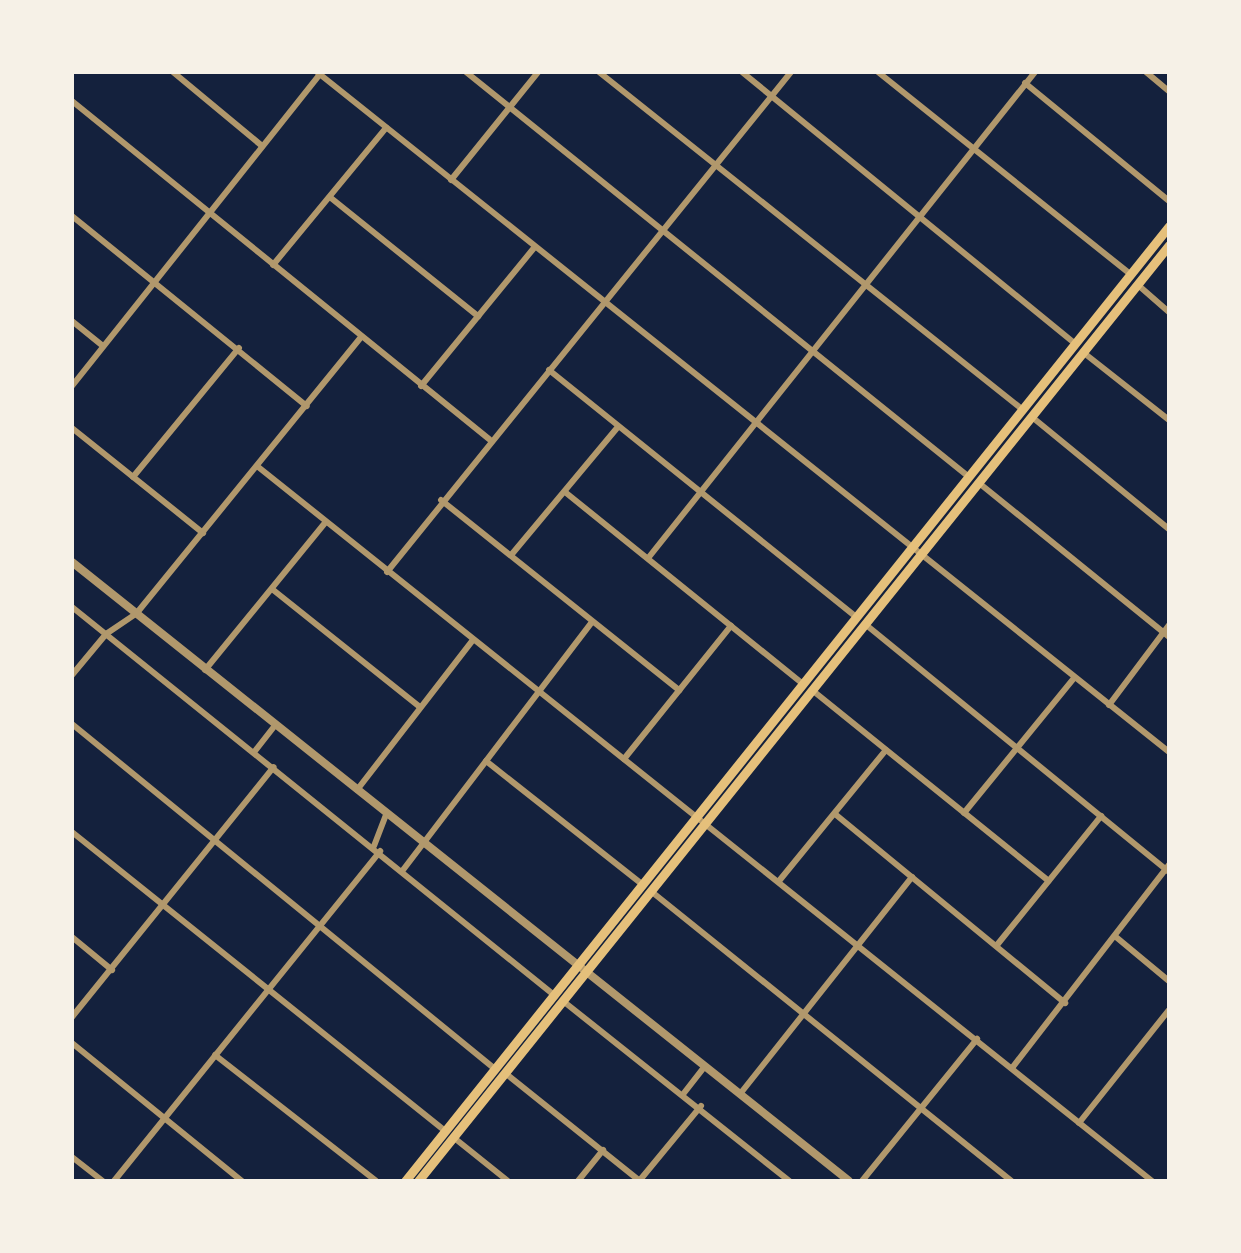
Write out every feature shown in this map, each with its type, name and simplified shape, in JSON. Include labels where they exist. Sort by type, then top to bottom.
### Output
[{"type":"main road","points":[[916,552],[969,477],[1169,226]]},
{"type":"main road","points":[[405,1181],[449,1134],[583,968],[652,892],[700,823],[860,620],[979,483],[1169,245]]},
{"type":"main road","points":[[583,968],[643,885],[700,823]]},
{"type":"main road","points":[[418,1181],[449,1134]]},
{"type":"street","points":[[173,72],[262,146]]},
{"type":"street","points":[[466,72],[813,348],[969,477]]},
{"type":"street","points":[[451,180],[538,72]]},
{"type":"street","points":[[599,72],[1023,410]]},
{"type":"street","points":[[742,72],[1075,344]]},
{"type":"street","points":[[387,572],[489,439],[605,303],[791,72]]},
{"type":"street","points":[[878,72],[1130,274]]},
{"type":"street","points":[[649,557],[1035,72]]},
{"type":"street","points":[[1146,72],[1169,91]]},
{"type":"street","points":[[72,386],[318,73],[1169,752]]},
{"type":"street","points":[[1025,83],[1169,201]]},
{"type":"street","points":[[72,101],[360,338],[489,439]]},
{"type":"street","points":[[273,265],[386,128]]},
{"type":"street","points":[[331,198],[478,316]]},
{"type":"street","points":[[72,216],[307,406]]},
{"type":"street","points":[[421,386],[534,248]]},
{"type":"street","points":[[1138,285],[1169,312]]},
{"type":"street","points":[[72,321],[103,346]]},
{"type":"street","points":[[72,675],[106,634],[136,614],[360,338]]},
{"type":"street","points":[[133,477],[239,348]]},
{"type":"street","points":[[1084,353],[1169,420]]},
{"type":"street","points":[[549,370],[699,495],[860,620],[1168,869],[1012,1068]]},
{"type":"street","points":[[1032,417],[1169,529]]},
{"type":"street","points":[[512,554],[618,427]]},
{"type":"street","points":[[72,428],[203,533]]},
{"type":"street","points":[[257,466],[537,693],[624,759],[700,823],[779,881],[1152,1181]]},
{"type":"street","points":[[979,483],[1166,635]]},
{"type":"street","points":[[565,492],[1049,881]]},
{"type":"street","points":[[441,500],[679,690]]},
{"type":"street","points":[[205,670],[325,523]]},
{"type":"street","points":[[72,562],[849,1181]]},
{"type":"street","points":[[272,589],[420,707]]},
{"type":"street","points":[[72,607],[377,848],[558,998],[701,1106],[789,1181]]},
{"type":"street","points":[[403,870],[592,622]]},
{"type":"street","points":[[1109,705],[1166,635],[1169,625]]},
{"type":"street","points":[[624,759],[731,626]]},
{"type":"street","points":[[357,790],[473,640]]},
{"type":"street","points":[[964,813],[1074,678]]},
{"type":"street","points":[[72,724],[640,1181],[701,1106]]},
{"type":"street","points":[[255,751],[275,725]]},
{"type":"street","points":[[779,881],[886,750]]},
{"type":"street","points":[[486,761],[643,885]]},
{"type":"street","points":[[72,1017],[274,767]]},
{"type":"street","points":[[114,1181],[269,989],[377,848],[386,814]]},
{"type":"street","points":[[835,814],[1065,1003]]},
{"type":"street","points":[[997,945],[1101,816]]},
{"type":"street","points":[[72,832],[508,1181]]},
{"type":"street","points":[[740,1094],[912,877]]},
{"type":"street","points":[[652,892],[1011,1181]]},
{"type":"street","points":[[72,937],[112,970]]},
{"type":"street","points":[[1116,937],[1169,981]]},
{"type":"street","points":[[1079,1123],[1169,1010]]},
{"type":"street","points":[[862,1181],[977,1039]]},
{"type":"street","points":[[72,1043],[242,1181]]},
{"type":"street","points":[[215,1055],[376,1181]]},
{"type":"street","points":[[684,1093],[705,1066]]},
{"type":"street","points":[[578,1181],[603,1150]]},
{"type":"street","points":[[72,1157],[103,1181]]},
{"type":"street","points":[[1139,1181],[1144,1174]]}]
